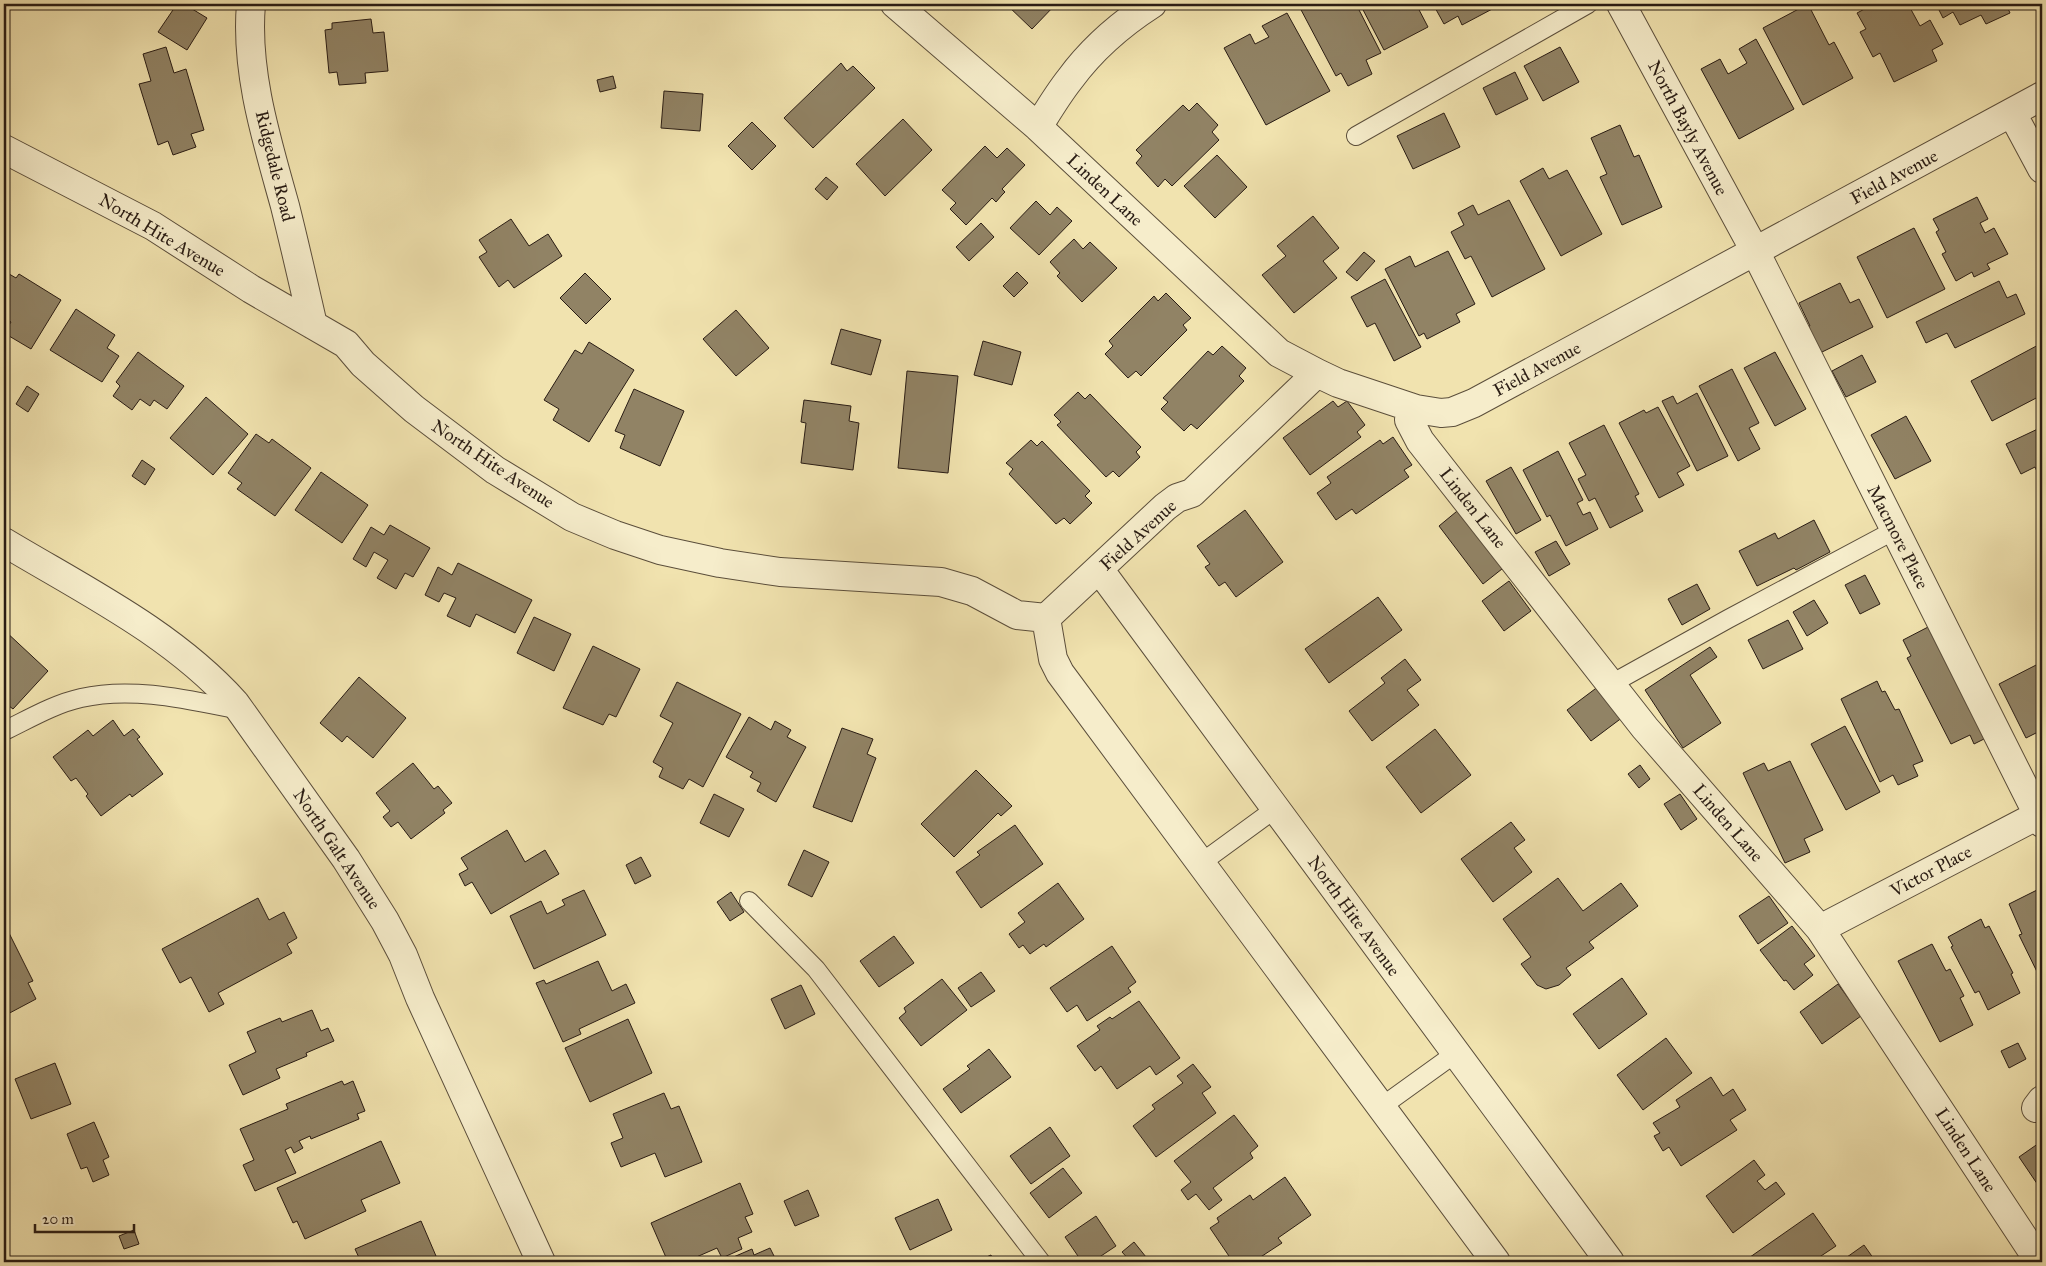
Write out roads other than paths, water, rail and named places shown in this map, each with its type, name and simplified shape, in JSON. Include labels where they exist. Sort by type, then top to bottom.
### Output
[{"type":"street","name":"Ridgedale Road","points":[[250,4],[251,53],[257,96],[295,244],[313,325]]},
{"type":"street","name":"Linden Lane","points":[[895,4],[1038,127],[1279,353],[1317,373]]},
{"type":"street","points":[[1038,127],[1070,78],[1090,55],[1132,17],[1152,4]]},
{"type":"street","name":"North Bayly Avenue","points":[[1621,4],[1755,251]]},
{"type":"street","name":"Field Avenue","points":[[1046,618],[1165,507],[1177,498],[1192,493],[1317,373],[1338,383],[1410,407],[1441,413],[1452,412],[1474,403],[2042,96]]},
{"type":"street","points":[[2012,113],[2042,169]]},
{"type":"street","name":"North Hite Avenue","points":[[4,149],[153,226],[251,289],[346,344],[363,364],[414,409],[495,470],[572,517],[615,536],[660,550],[720,563],[780,572],[941,582],[972,591],[1017,615],[1046,618]]},
{"type":"street","name":"Macmore Place","points":[[1755,251],[2041,817]]},
{"type":"street","name":"Linden Lane","points":[[1410,407],[1409,420],[1420,441],[1645,728],[1820,929],[2033,1252]]},
{"type":"street","name":"North Galt Avenue","points":[[4,542],[128,617],[187,656],[215,681],[240,710],[346,859],[386,921],[541,1262]]},
{"type":"street","name":"North Hite Avenue","points":[[1100,569],[1610,1262]]},
{"type":"street","points":[[1046,618],[1052,659],[1060,673],[1496,1262]]},
{"type":"street","name":"Victor Place","points":[[1820,929],[2041,817]]},
{"type":"lane","points":[[1356,136],[1588,4]]},
{"type":"lane","points":[[1611,684],[1728,618],[1895,530]]},
{"type":"lane","points":[[4,731],[51,708],[80,698],[113,692],[150,695],[240,710]]},
{"type":"lane","points":[[1201,863],[1275,809]]},
{"type":"lane","points":[[748,900],[816,969],[1041,1262]]},
{"type":"lane","points":[[1381,1106],[1456,1053]]}]
